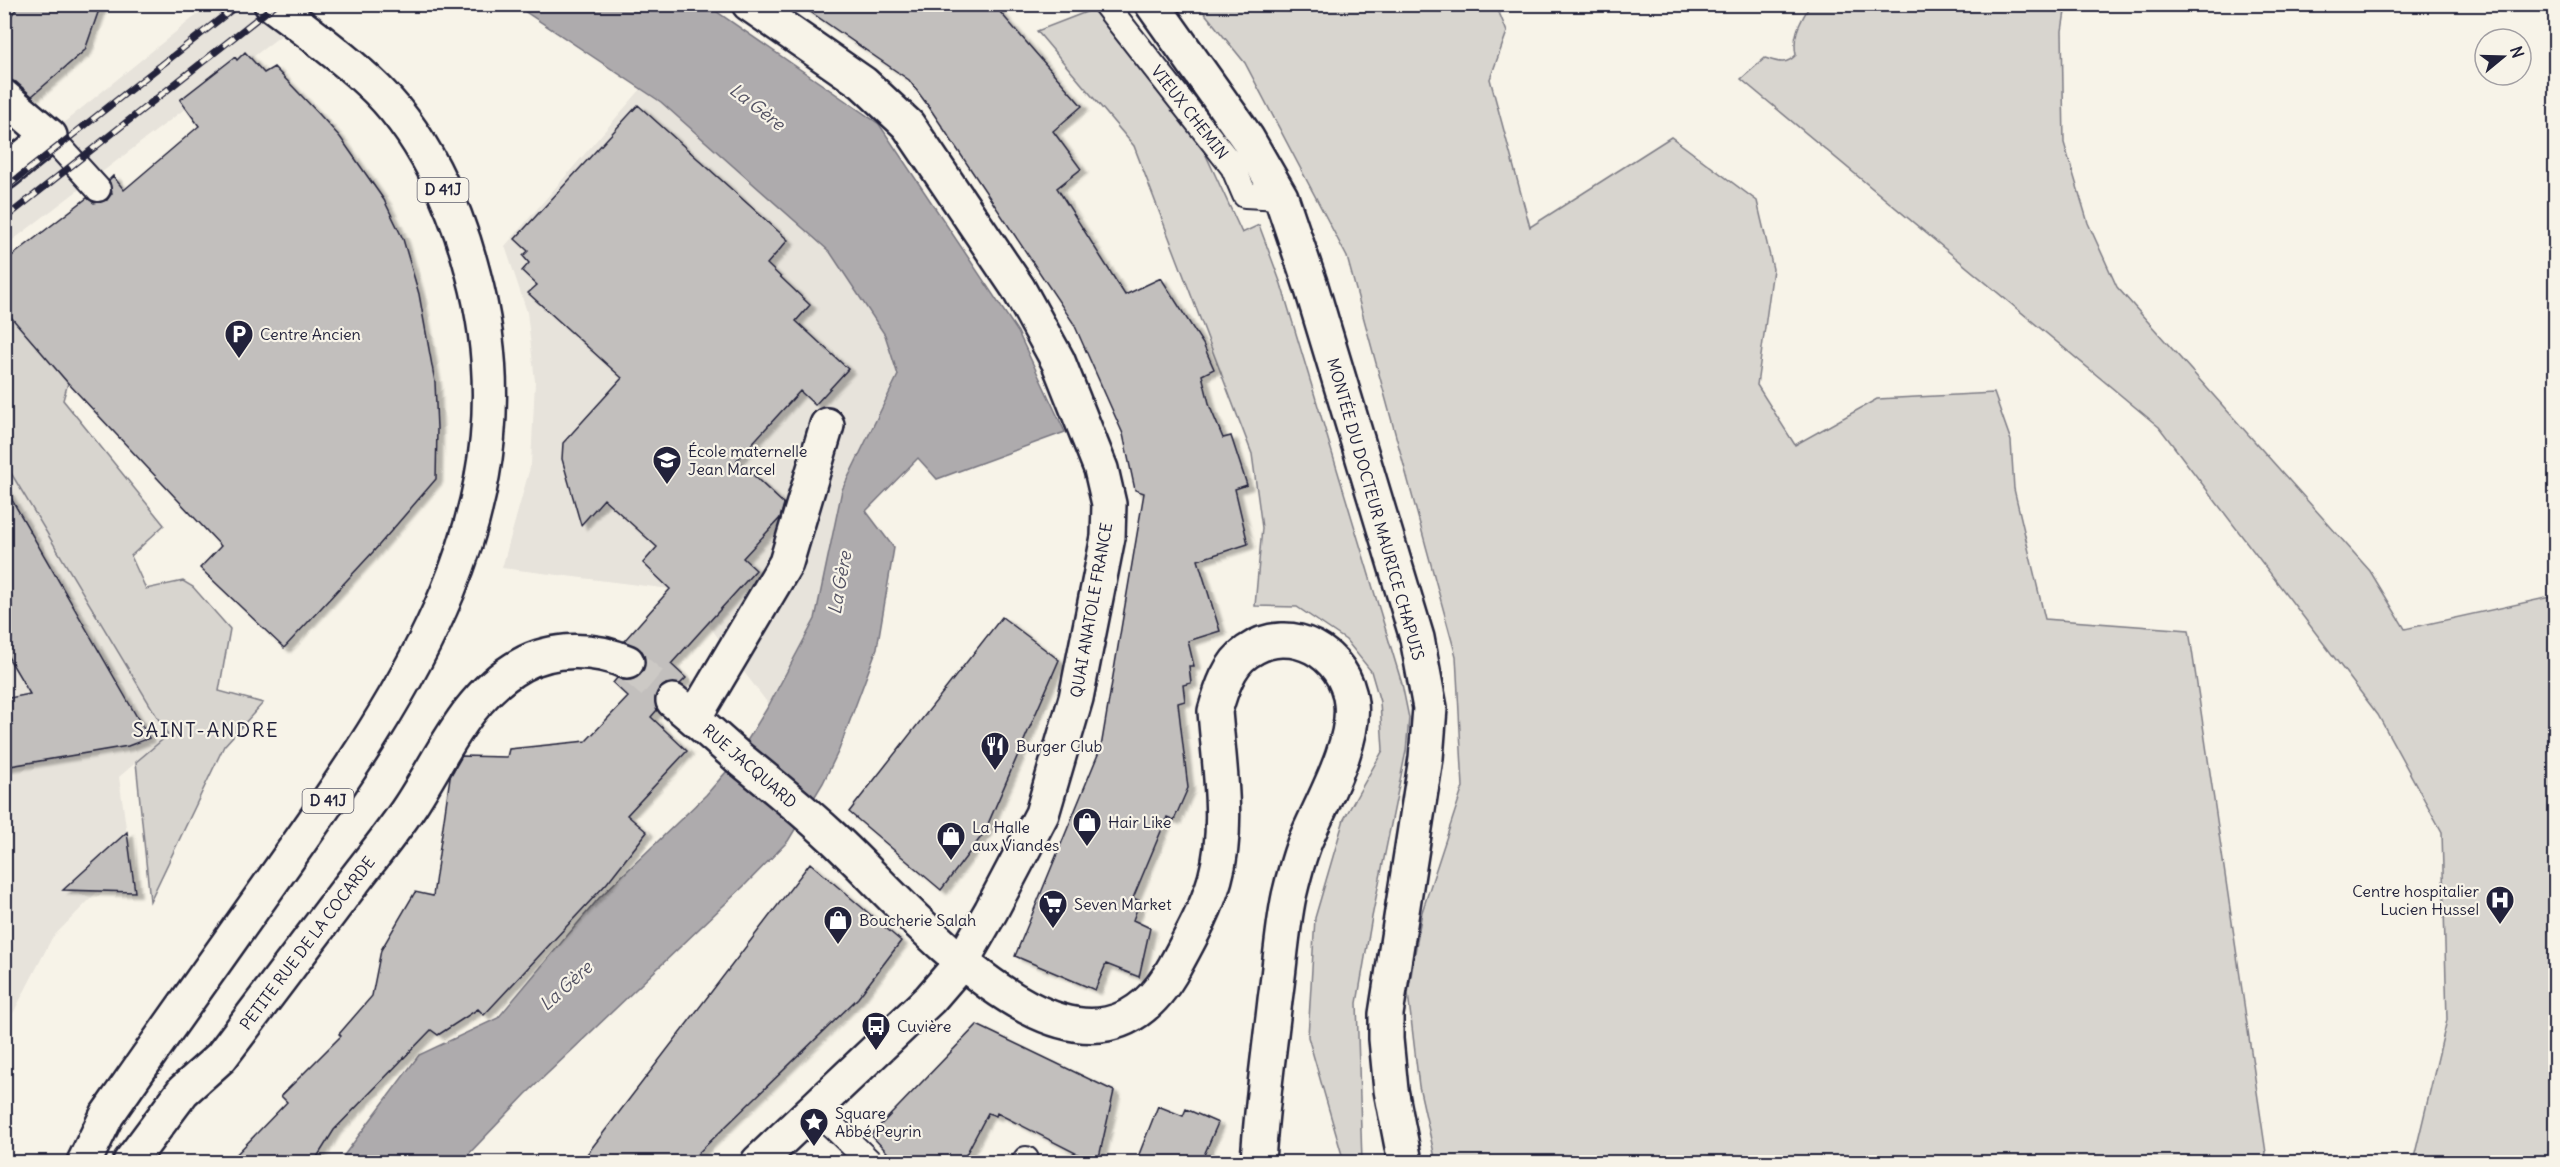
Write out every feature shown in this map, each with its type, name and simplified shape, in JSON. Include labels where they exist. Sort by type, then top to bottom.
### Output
[{"type":"street","name":"D 41J","points":[[84,1162],[106,1115],[376,730],[418,658],[443,607],[466,545],[481,483],[488,439],[490,391],[488,344],[480,297],[466,246],[450,202],[402,120],[370,82],[271,4]]},
{"type":"street","name":"QUAI ANATOLE FRANCE","points":[[749,4],[863,83],[908,124],[1018,288],[1058,361],[1101,469],[1109,504],[1108,537],[1076,698],[1042,814],[961,963],[930,999],[758,1162]]},
{"type":"street","name":"MONTÉE DU DOCTEUR MAURICE CHAPUIS","points":[[1152,4],[1247,138],[1281,197],[1311,286],[1413,627],[1430,708],[1426,758],[1386,1014],[1391,1090],[1405,1162]]},
{"type":"street","points":[[4,97],[50,136],[4,173]]},
{"type":"street","name":"RUE JACQUARD","points":[[827,425],[786,563],[695,719],[831,836],[961,963]]},
{"type":"street","points":[[961,963],[1007,995],[1032,1009],[1062,1021],[1088,1026],[1107,1025],[1142,1010],[1164,987],[1203,914],[1215,878],[1222,832],[1215,711],[1220,692],[1234,665],[1247,651],[1288,639],[1309,644],[1329,657],[1343,676],[1351,701],[1353,724],[1303,847],[1289,898],[1258,1162]]},
{"type":"street","name":"PETITE RUE DE LA COCARDE","points":[[130,1162],[183,1091],[221,1057],[403,816],[468,711],[520,665],[538,658],[559,653],[584,652],[609,655],[627,662]]},
{"type":"lane","name":"VIEUX CHEMIN","points":[[1105,4],[1233,167],[1245,195],[1281,197]]},
{"type":"lane","points":[[50,136],[98,189]]},
{"type":"lane","points":[[814,1108],[870,1162]]},
{"type":"shaded area","points":[[209,5],[321,5],[5,246],[4,171]]},
{"type":"shaded area","points":[[1198,5],[1496,5],[1507,32],[1490,79],[1530,227],[1671,137],[1757,201],[1773,269],[1757,385],[1795,445],[1877,399],[1994,393],[2011,441],[2014,489],[2045,619],[2189,630],[2266,1153],[2263,1162],[1436,1162],[1419,1086],[1408,993],[1422,912],[1463,787],[1456,656],[1347,257],[1245,63]]},
{"type":"shaded area","points":[[1810,5],[2066,5],[2062,31],[2064,143],[2088,223],[2117,287],[2370,571],[2405,629],[2555,596],[2555,1162],[2413,1162],[2447,1020],[2442,832],[2378,715],[2159,427],[1741,79],[1765,58],[1785,62],[1796,55],[1796,35]]},
{"type":"shaded area","points":[[1094,9],[1204,151],[1242,233],[1259,225],[1281,284],[1402,684],[1409,718],[1406,751],[1357,1003],[1362,1162],[1344,1162],[1308,1037],[1315,918],[1344,819],[1383,750],[1380,702],[1371,671],[1346,640],[1297,607],[1255,606],[1262,528],[1252,454],[1134,146],[1037,31]]},
{"type":"shaded area","points":[[641,89],[661,102],[831,252],[885,335],[899,375],[842,490],[815,619],[769,705],[707,623],[670,589],[502,568],[531,464],[535,381],[527,312],[505,246]]},
{"type":"shaded area","points":[[5,309],[68,383],[63,400],[164,525],[131,556],[146,589],[183,581],[193,587],[230,629],[219,691],[263,703],[224,746],[150,901],[136,762],[168,735],[5,463]]},
{"type":"shaded area","points":[[5,463],[168,735],[119,777],[135,892],[98,891],[52,938],[5,1029]]},
{"type":"water","name":"La Gère","points":[[504,5],[707,5],[879,124],[1018,332],[1065,432],[937,479],[918,458],[866,511],[894,548],[877,648],[839,750],[823,783],[788,841],[746,884],[526,1094],[461,1162],[339,1162],[419,1055],[498,1018],[599,898],[706,795],[733,764],[769,705],[815,619],[842,490],[898,375],[885,335],[830,252],[661,102],[521,9]]},
{"type":"building","points":[[20,4],[101,4],[85,50],[32,96],[16,82],[4,79],[4,25]]},
{"type":"building","points":[[799,4],[993,4],[1082,106],[1053,131],[1081,169],[1057,188],[1125,295],[1161,278],[1203,344],[1214,369],[1202,375],[1210,407],[1223,438],[1231,436],[1247,485],[1235,489],[1248,544],[1198,560],[1220,631],[1188,641],[1194,666],[1189,666],[1191,683],[1183,685],[1185,701],[1178,703],[1188,788],[1174,820],[1167,817],[1133,898],[1140,901],[1133,920],[1150,928],[1139,977],[1106,964],[1095,990],[1015,956],[1101,747],[1144,493],[1135,490],[1123,434],[1074,324],[929,107],[909,80]]},
{"type":"building","name":"Centre Ancien","points":[[245,52],[264,73],[274,67],[320,115],[340,137],[384,200],[403,239],[419,294],[435,382],[436,479],[373,552],[284,648],[200,568],[221,546],[68,383],[4,309],[4,262],[87,198],[94,203],[107,200],[112,193],[109,180],[113,176],[124,190],[199,126],[180,100],[235,57],[237,60]]},
{"type":"building","points":[[638,105],[788,240],[767,264],[810,305],[796,321],[848,369],[815,405],[800,391],[737,460],[784,504],[780,518],[743,558],[756,570],[671,664],[686,678],[680,684],[666,684],[659,689],[655,698],[657,710],[651,717],[687,751],[627,815],[647,832],[607,883],[484,1015],[478,1009],[438,1035],[431,1030],[334,1130],[314,1162],[229,1162],[287,1102],[281,1096],[341,1036],[339,1034],[372,996],[381,950],[415,892],[433,896],[450,777],[462,756],[507,757],[509,749],[586,741],[628,697],[613,683],[617,678],[631,680],[638,677],[644,669],[646,659],[642,651],[624,641],[670,589],[643,563],[657,547],[604,499],[581,525],[562,459],[563,443],[622,378],[528,293],[537,285],[522,271],[529,263],[523,256],[528,251],[515,239]]},
{"type":"building","points":[[4,486],[149,738],[128,746],[4,767],[4,699],[30,694],[4,650]]},
{"type":"building","points":[[1002,617],[1059,660],[984,833],[941,890],[849,812]]},
{"type":"building","points":[[127,832],[135,892],[63,890]]},
{"type":"building","points":[[810,863],[901,941],[858,998],[689,1162],[581,1162]]},
{"type":"building","points":[[977,1025],[1114,1091],[1098,1162],[1093,1162],[997,1113],[996,1116],[988,1113],[962,1162],[896,1162],[871,1135]]},
{"type":"building","points":[[1158,1106],[1183,1116],[1186,1109],[1218,1123],[1201,1162],[1136,1162]]},
{"type":"tunnel","points":[[627,662],[673,701]]},
{"type":"railway","points":[[4,189],[239,4]]},
{"type":"railway","points":[[4,219],[276,4]]},
{"type":"place","name":"Centre Ancien","points":[[239,360]]},
{"type":"place","name":"École maternelle Jean Marcel","points":[[667,486]]},
{"type":"place","name":"Burger Club","points":[[995,772]]},
{"type":"place","name":"Hair Like","points":[[1087,848]]},
{"type":"place","name":"La Halle aux Viandes","points":[[951,862]]},
{"type":"place","name":"Centre hospitalier Lucien Hussel","points":[[2500,926]]},
{"type":"place","name":"Seven Market","points":[[1053,930]]},
{"type":"place","name":"Boucherie Salah","points":[[838,946]]},
{"type":"place","name":"Cuvière","points":[[876,1052]]},
{"type":"place","name":"Square Abbé Peyrin","points":[[814,1148]]},
{"type":"district","name":"SAINT-ANDRE","points":[[206,730]]}]
